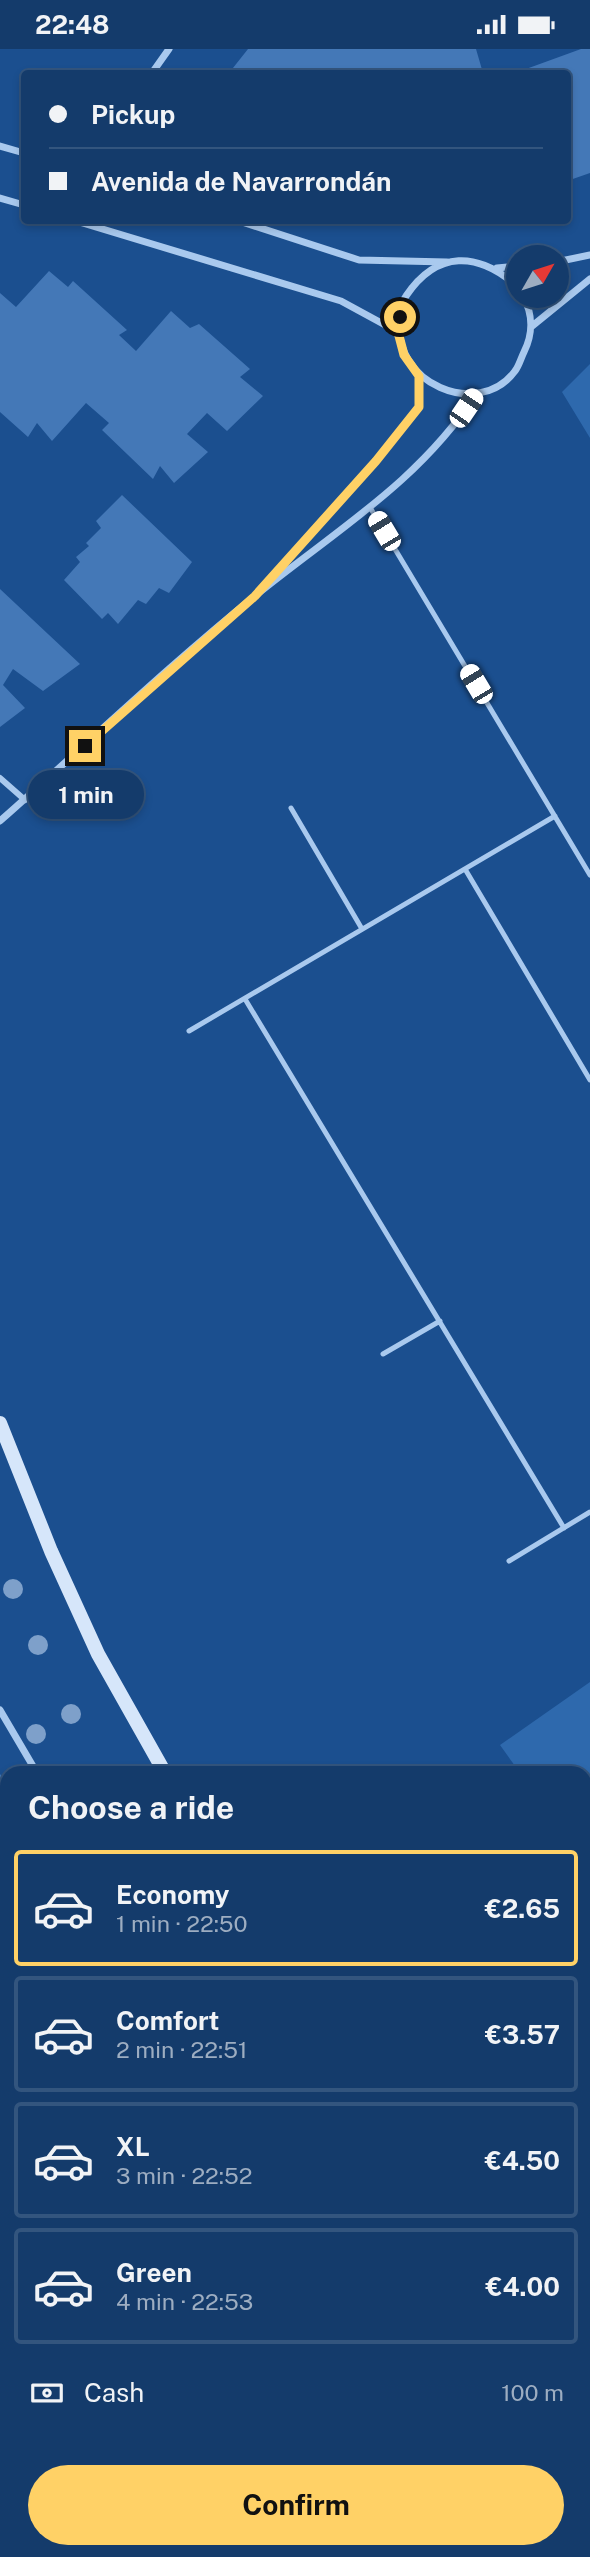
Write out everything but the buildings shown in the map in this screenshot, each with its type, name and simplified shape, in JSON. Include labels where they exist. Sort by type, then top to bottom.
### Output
[{"type":"main road","points":[[0,1423],[51,1551],[98,1654],[161,1766]]},
{"type":"street","points":[[154,70],[169,49]]},
{"type":"street","points":[[0,146],[21,152]]},
{"type":"street","points":[[0,198],[21,204]]},
{"type":"street","points":[[86,224],[341,301],[398,332]]},
{"type":"street","points":[[248,224],[359,260],[469,260],[497,268],[506,267]]},
{"type":"street","points":[[569,259],[590,255]]},
{"type":"street","points":[[447,262],[418,279],[402,302],[398,332],[404,355],[419,376],[444,391],[477,393],[497,386],[514,372],[530,339],[528,308]]},
{"type":"street","points":[[497,268],[506,276]]},
{"type":"street","points":[[531,327],[590,279]]},
{"type":"street","points":[[255,596],[376,461],[419,407],[419,376]]},
{"type":"street","points":[[0,821],[255,596],[371,509],[456,424],[477,393]]},
{"type":"street","points":[[0,778],[24,800]]},
{"type":"street","points":[[0,1710],[33,1766]]},
{"type":"lane","points":[[371,509],[590,875]]},
{"type":"lane","points":[[291,808],[362,929]]},
{"type":"lane","points":[[189,1031],[555,816]]},
{"type":"lane","points":[[465,869],[590,1080]]},
{"type":"lane","points":[[244,999],[564,1528]]},
{"type":"lane","points":[[383,1354],[440,1321]]},
{"type":"lane","points":[[509,1560],[590,1512]]},
{"type":"shaded area","points":[[590,364],[590,438],[562,392]]},
{"type":"shaded area","points":[[590,1682],[590,1766],[515,1766],[500,1745]]},
{"type":"route","points":[[85,746],[255,596],[376,461],[419,407],[419,376],[404,355],[398,332],[400,317]]}]
